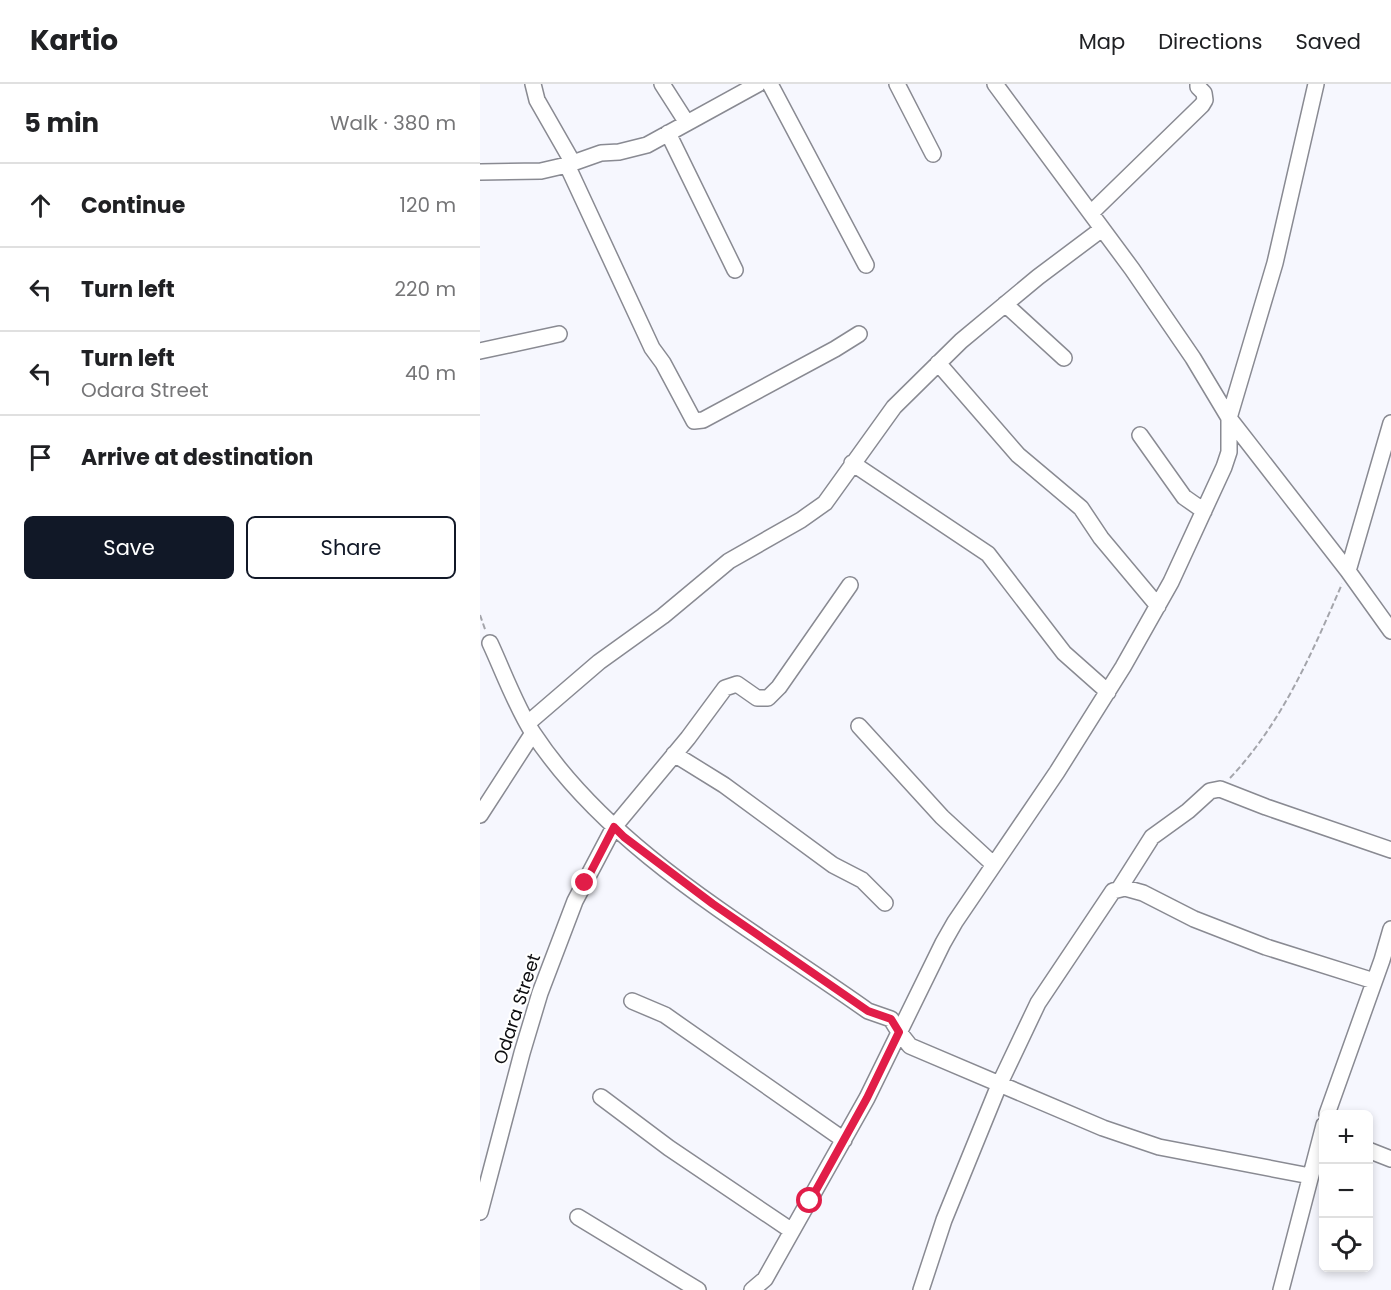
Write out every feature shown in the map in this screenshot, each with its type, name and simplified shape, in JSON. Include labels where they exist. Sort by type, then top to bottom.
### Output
[{"type":"street","points":[[533,84],[537,100],[570,164],[648,340],[663,363],[693,421],[703,420],[759,391],[859,334]]},
{"type":"street","points":[[662,84],[687,123]]},
{"type":"street","points":[[480,172],[528,172],[570,164],[601,153],[619,152],[647,145],[758,84]]},
{"type":"street","points":[[770,84],[866,265]]},
{"type":"street","points":[[897,84],[933,154]]},
{"type":"street","points":[[995,84],[1091,213],[1192,358],[1229,418],[1348,571],[1391,631]]},
{"type":"street","points":[[1091,213],[1202,105],[1205,100],[1204,93],[1198,84]]},
{"type":"street","points":[[752,1290],[765,1279],[844,1140],[943,943],[970,897],[1057,772],[1108,692],[1171,582],[1229,452],[1229,418],[1275,263],[1316,84]]},
{"type":"street","points":[[668,133],[735,270]]},
{"type":"street","points":[[480,815],[530,728],[599,662],[663,616],[729,561],[801,520],[825,503],[894,407],[938,363],[1005,304],[1102,229]]},
{"type":"street","points":[[1005,304],[1064,358]]},
{"type":"street","points":[[480,351],[559,334]]},
{"type":"street","points":[[938,363],[1018,455],[1081,508],[1101,538],[1158,606]]},
{"type":"street","points":[[1348,571],[1391,423]]},
{"type":"street","points":[[1140,435],[1184,497],[1204,511]]},
{"type":"street","points":[[852,464],[988,554],[1059,646],[1108,692]]},
{"type":"street","name":"Odara Street","points":[[480,1212],[540,993],[575,901],[614,827],[725,688],[737,684],[757,698],[768,698],[779,687],[850,585]]},
{"type":"street","points":[[490,643],[530,728],[572,783],[624,837],[713,904],[868,1011],[891,1019],[910,1046],[1103,1128],[1158,1147],[1310,1176]]},
{"type":"street","points":[[859,726],[942,817],[993,864]]},
{"type":"street","points":[[674,754],[724,785],[833,865],[862,880],[885,903]]},
{"type":"street","points":[[1119,889],[1152,837],[1188,811],[1210,791],[1220,789],[1391,850]]},
{"type":"street","points":[[921,1290],[944,1220],[999,1085],[1038,1004],[1113,891],[1125,888],[1143,893],[1194,920],[1266,947],[1374,981]]},
{"type":"street","points":[[1328,1110],[1391,929]]},
{"type":"street","points":[[632,1001],[665,1015],[844,1140]]},
{"type":"street","points":[[601,1097],[669,1148],[792,1231]]},
{"type":"street","points":[[1281,1290],[1319,1144]]},
{"type":"street","points":[[1373,1152],[1391,1159]]},
{"type":"street","points":[[578,1217],[698,1290]]},
{"type":"path","points":[[1220,789],[1243,765],[1301,676],[1348,571]]},
{"type":"path","points":[[480,615],[490,643]]},
{"type":"route","points":[[585,883],[614,827],[713,904],[868,1011],[891,1019],[899,1032],[867,1098],[810,1201]]}]
